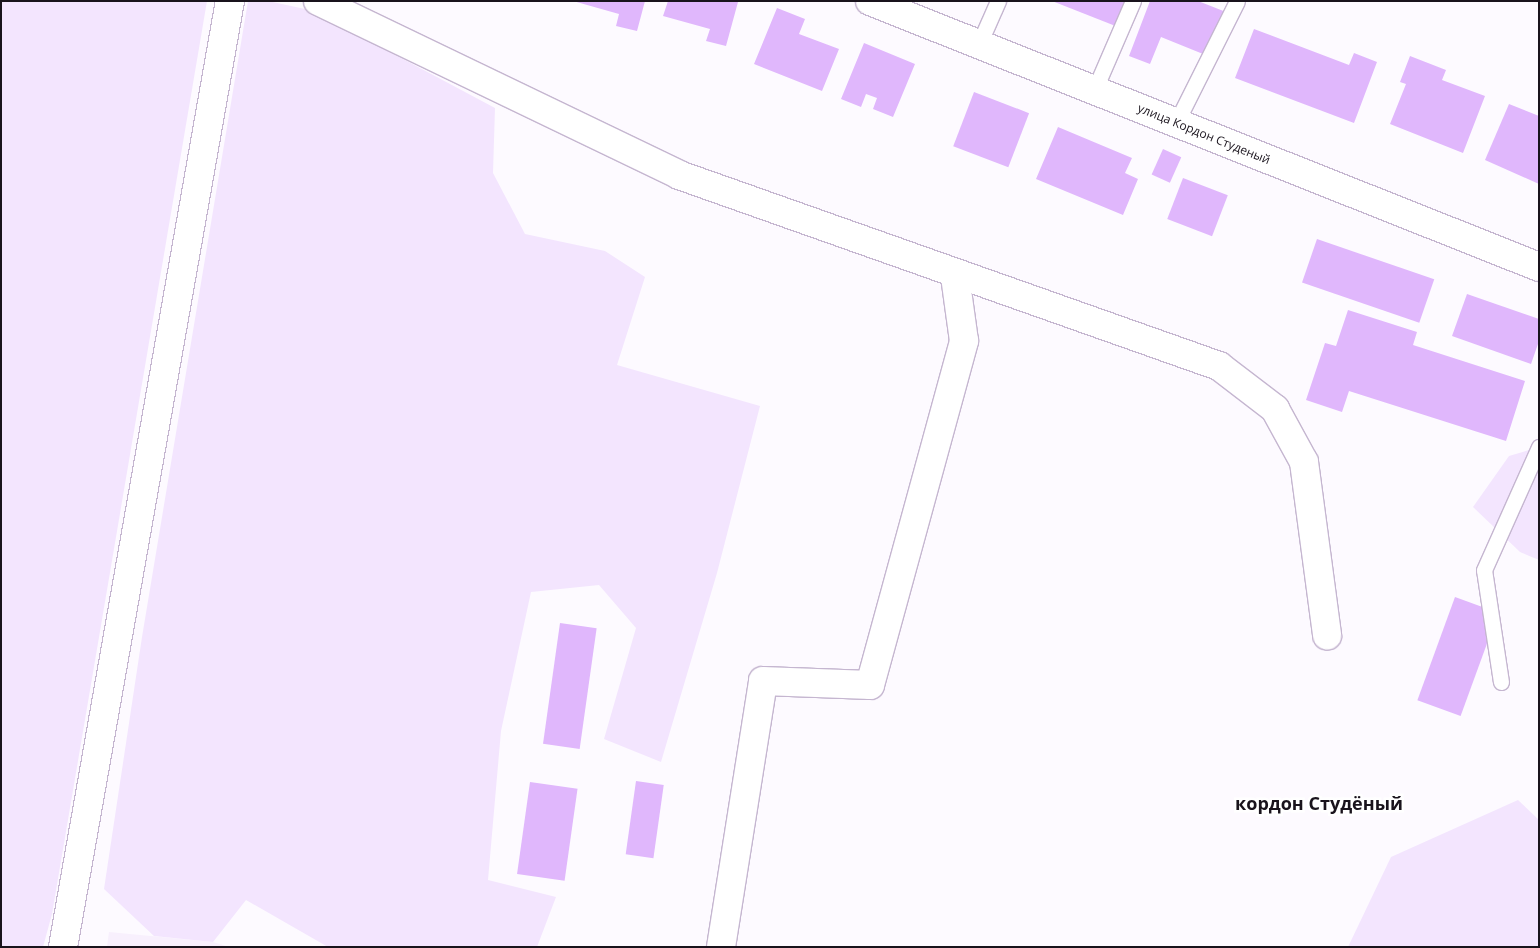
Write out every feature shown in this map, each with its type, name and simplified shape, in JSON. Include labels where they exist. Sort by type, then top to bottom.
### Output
[{"type":"street","points":[[63,947],[230,1]]},
{"type":"street","points":[[318,1],[679,176],[955,276],[1219,366],[1275,409],[1304,462],[1327,635]]},
{"type":"street","name":"улица Кордон Студеный","points":[[870,1],[1539,267]]},
{"type":"street","points":[[721,947],[763,681],[870,685],[964,342],[955,276]]},
{"type":"lane","points":[[979,44],[998,1]]},
{"type":"lane","points":[[1094,91],[1133,1]]},
{"type":"lane","points":[[1176,123],[1237,1]]},
{"type":"lane","points":[[1501,682],[1484,570],[1539,447]]},
{"type":"shaded area","points":[[1,1],[207,1],[52,914],[43,947],[1,947]]},
{"type":"shaded area","points":[[248,1],[268,1],[328,14],[388,51],[495,108],[493,173],[525,234],[605,251],[645,277],[617,365],[760,406],[717,573],[661,762],[604,739],[636,628],[599,585],[531,592],[501,731],[488,880],[556,897],[537,947],[328,947],[246,900],[213,942],[154,936],[104,889],[142,637]]},
{"type":"shaded area","points":[[1539,447],[1539,560],[1520,552],[1473,507],[1509,456]]},
{"type":"shaded area","points":[[1518,800],[1539,820],[1539,947],[1348,947],[1391,857]]},
{"type":"shaded area","points":[[109,932],[213,942],[229,947],[107,947]]},
{"type":"building","points":[[573,1],[645,1],[637,31],[616,26],[619,14]]},
{"type":"building","points":[[668,1],[738,2],[726,46],[706,41],[710,29],[663,16]]},
{"type":"building","points":[[1052,1],[1126,1],[1118,27]]},
{"type":"building","points":[[1150,1],[1198,1],[1226,12],[1208,56],[1161,37],[1150,64],[1129,56]]},
{"type":"building","points":[[777,8],[805,19],[799,34],[839,49],[822,91],[754,64]]},
{"type":"building","points":[[1254,29],[1349,65],[1354,53],[1377,62],[1354,123],[1235,78]]},
{"type":"building","points":[[864,43],[915,64],[893,117],[873,109],[877,98],[866,94],[861,107],[841,99]]},
{"type":"building","points":[[1410,56],[1446,70],[1442,80],[1485,96],[1463,153],[1390,124],[1406,84],[1400,82]]},
{"type":"building","points":[[974,92],[1029,113],[1008,167],[953,146]]},
{"type":"building","points":[[1509,104],[1539,116],[1539,184],[1485,160]]},
{"type":"building","points":[[1058,127],[1132,158],[1125,173],[1138,179],[1123,215],[1036,179]]},
{"type":"building","points":[[1163,149],[1181,157],[1170,183],[1152,175]]},
{"type":"building","points":[[1183,178],[1228,195],[1212,236],[1167,219]]},
{"type":"building","points":[[1317,239],[1434,279],[1419,323],[1302,282]]},
{"type":"building","points":[[1467,294],[1539,319],[1539,341],[1531,364],[1452,336]]},
{"type":"building","points":[[1348,310],[1417,332],[1413,345],[1525,381],[1506,441],[1349,391],[1342,412],[1306,400],[1325,343],[1336,346]]},
{"type":"building","points":[[1455,597],[1498,613],[1461,716],[1417,700]]},
{"type":"building","points":[[560,623],[597,628],[580,749],[543,744]]},
{"type":"building","points":[[636,781],[664,785],[653,858],[626,854]]},
{"type":"building","points":[[530,782],[578,789],[565,881],[517,874]]},
{"type":"district","name":"кордон Студёный","points":[[1319,803]]}]
